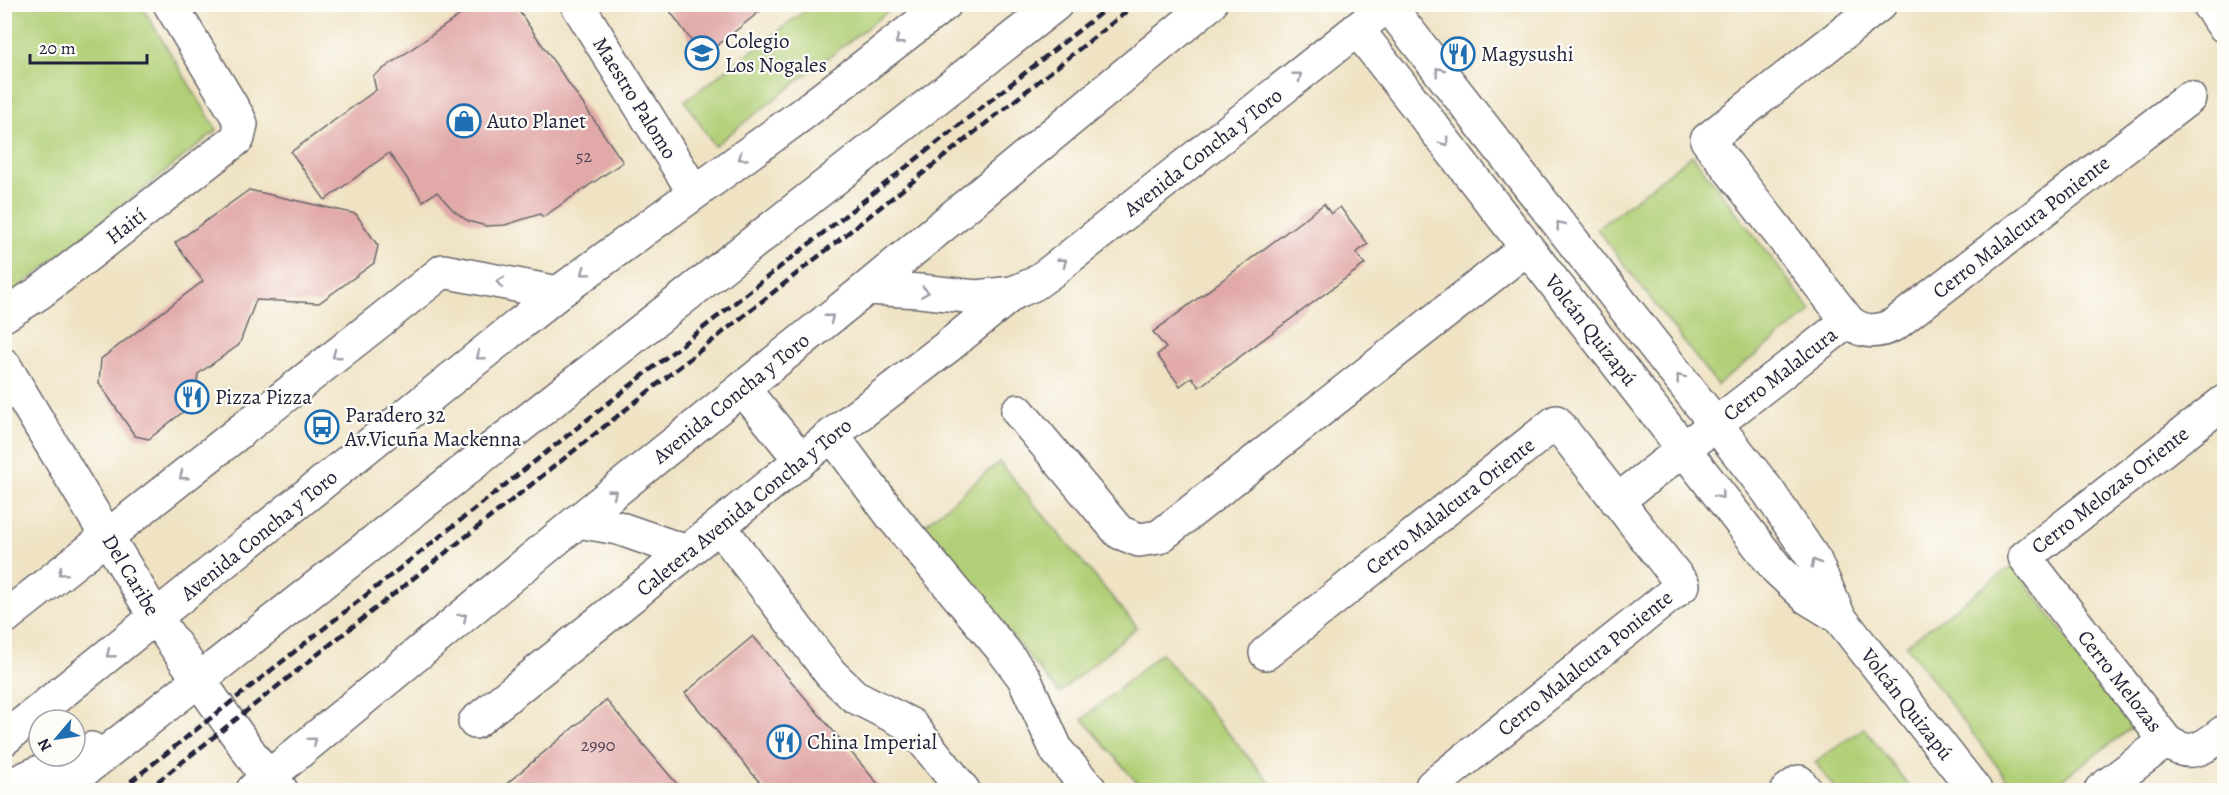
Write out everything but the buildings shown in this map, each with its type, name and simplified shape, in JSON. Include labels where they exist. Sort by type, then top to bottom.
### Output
[{"type":"street","name":"Haití","points":[[4,315],[39,294],[232,144],[241,132],[238,117],[170,4]]},
{"type":"street","name":"Maestro Palomo","points":[[577,4],[694,192]]},
{"type":"street","name":"Avenida Concha y Toro","points":[[4,739],[558,293],[801,115],[945,4]]},
{"type":"street","points":[[59,790],[1056,4]]},
{"type":"street","name":"Avenida Concha y Toro","points":[[267,787],[578,521],[867,288],[1209,4]]},
{"type":"street","name":"Cerro Malalcura","points":[[1617,501],[1848,321],[1707,140],[1880,4]]},
{"type":"street","points":[[2208,4],[2224,26]]},
{"type":"street","name":"Avenida Concha y Toro","points":[[1013,292],[1034,284],[1052,271],[1388,5]]},
{"type":"street","name":"Volcán Quizapú","points":[[1388,5],[1791,523],[1815,561],[1839,617],[1975,790]]},
{"type":"street","name":"Volcán Quizapú","points":[[1357,30],[1777,569],[1808,598],[1839,617]]},
{"type":"street","name":"Cerro Malalcura Poniente","points":[[1848,321],[1854,327],[1872,332],[1884,330],[1895,324],[2188,98]]},
{"type":"street","points":[[1018,411],[1119,532],[1139,540],[1159,537],[1527,248]]},
{"type":"street","points":[[4,618],[443,271],[558,293]]},
{"type":"street","points":[[867,288],[976,297],[1013,292]]},
{"type":"street","name":"Caletera Avenida Concha y Toro","points":[[475,722],[1013,292]]},
{"type":"street","name":"Del Caribe","points":[[4,365],[156,618],[200,680],[267,787]]},
{"type":"street","points":[[743,389],[801,460]]},
{"type":"street","name":"Cerro Melozas Oriente","points":[[2025,557],[2224,402]]},
{"type":"street","name":"Cerro Malalcura Oriente","points":[[1266,652],[1556,422],[1617,501]]},
{"type":"street","points":[[832,435],[892,516],[1024,678],[1057,752],[1090,790]]},
{"type":"street","name":"Cerro Malalcura Poniente","points":[[1432,786],[1683,585],[1617,501]]},
{"type":"street","points":[[578,521],[618,528],[687,552]]},
{"type":"street","points":[[720,527],[831,674],[854,696],[911,725],[963,790]]},
{"type":"street","name":"Cerro Melozas","points":[[2025,557],[2166,741],[2101,790]]},
{"type":"street","points":[[4,788],[137,729]]},
{"type":"street","points":[[2166,741],[2173,747],[2195,750],[2204,747],[2224,732]]},
{"type":"green space","points":[[814,4],[896,5],[714,146],[685,101]]},
{"type":"green space","points":[[5,5],[141,5],[217,130],[14,292],[5,277]]},
{"type":"green space","points":[[1692,155],[1812,311],[1717,385],[1597,229]]},
{"type":"green space","points":[[999,462],[1137,627],[1059,693],[921,528]]},
{"type":"green space","points":[[2013,565],[2133,727],[2047,790],[2015,790],[1906,645]]},
{"type":"green space","points":[[1161,653],[1276,790],[1143,790],[1083,719]]},
{"type":"green space","points":[[1864,728],[1912,790],[1836,790],[1815,762]]},
{"type":"railway","points":[[120,790],[1112,4]]},
{"type":"railway","points":[[147,790],[1136,4]]},
{"type":"place","name":"Colegio Los Nogales","points":[[702,53]]},
{"type":"place","name":"Magysushi","points":[[1458,54]]},
{"type":"place","name":"Auto Planet","points":[[464,121]]},
{"type":"place","name":"Pizza Pizza","points":[[192,397]]},
{"type":"place","name":"Paradero 32 Av.Vicuña Mackenna","points":[[322,427]]},
{"type":"place","name":"China Imperial","points":[[784,742]]}]
